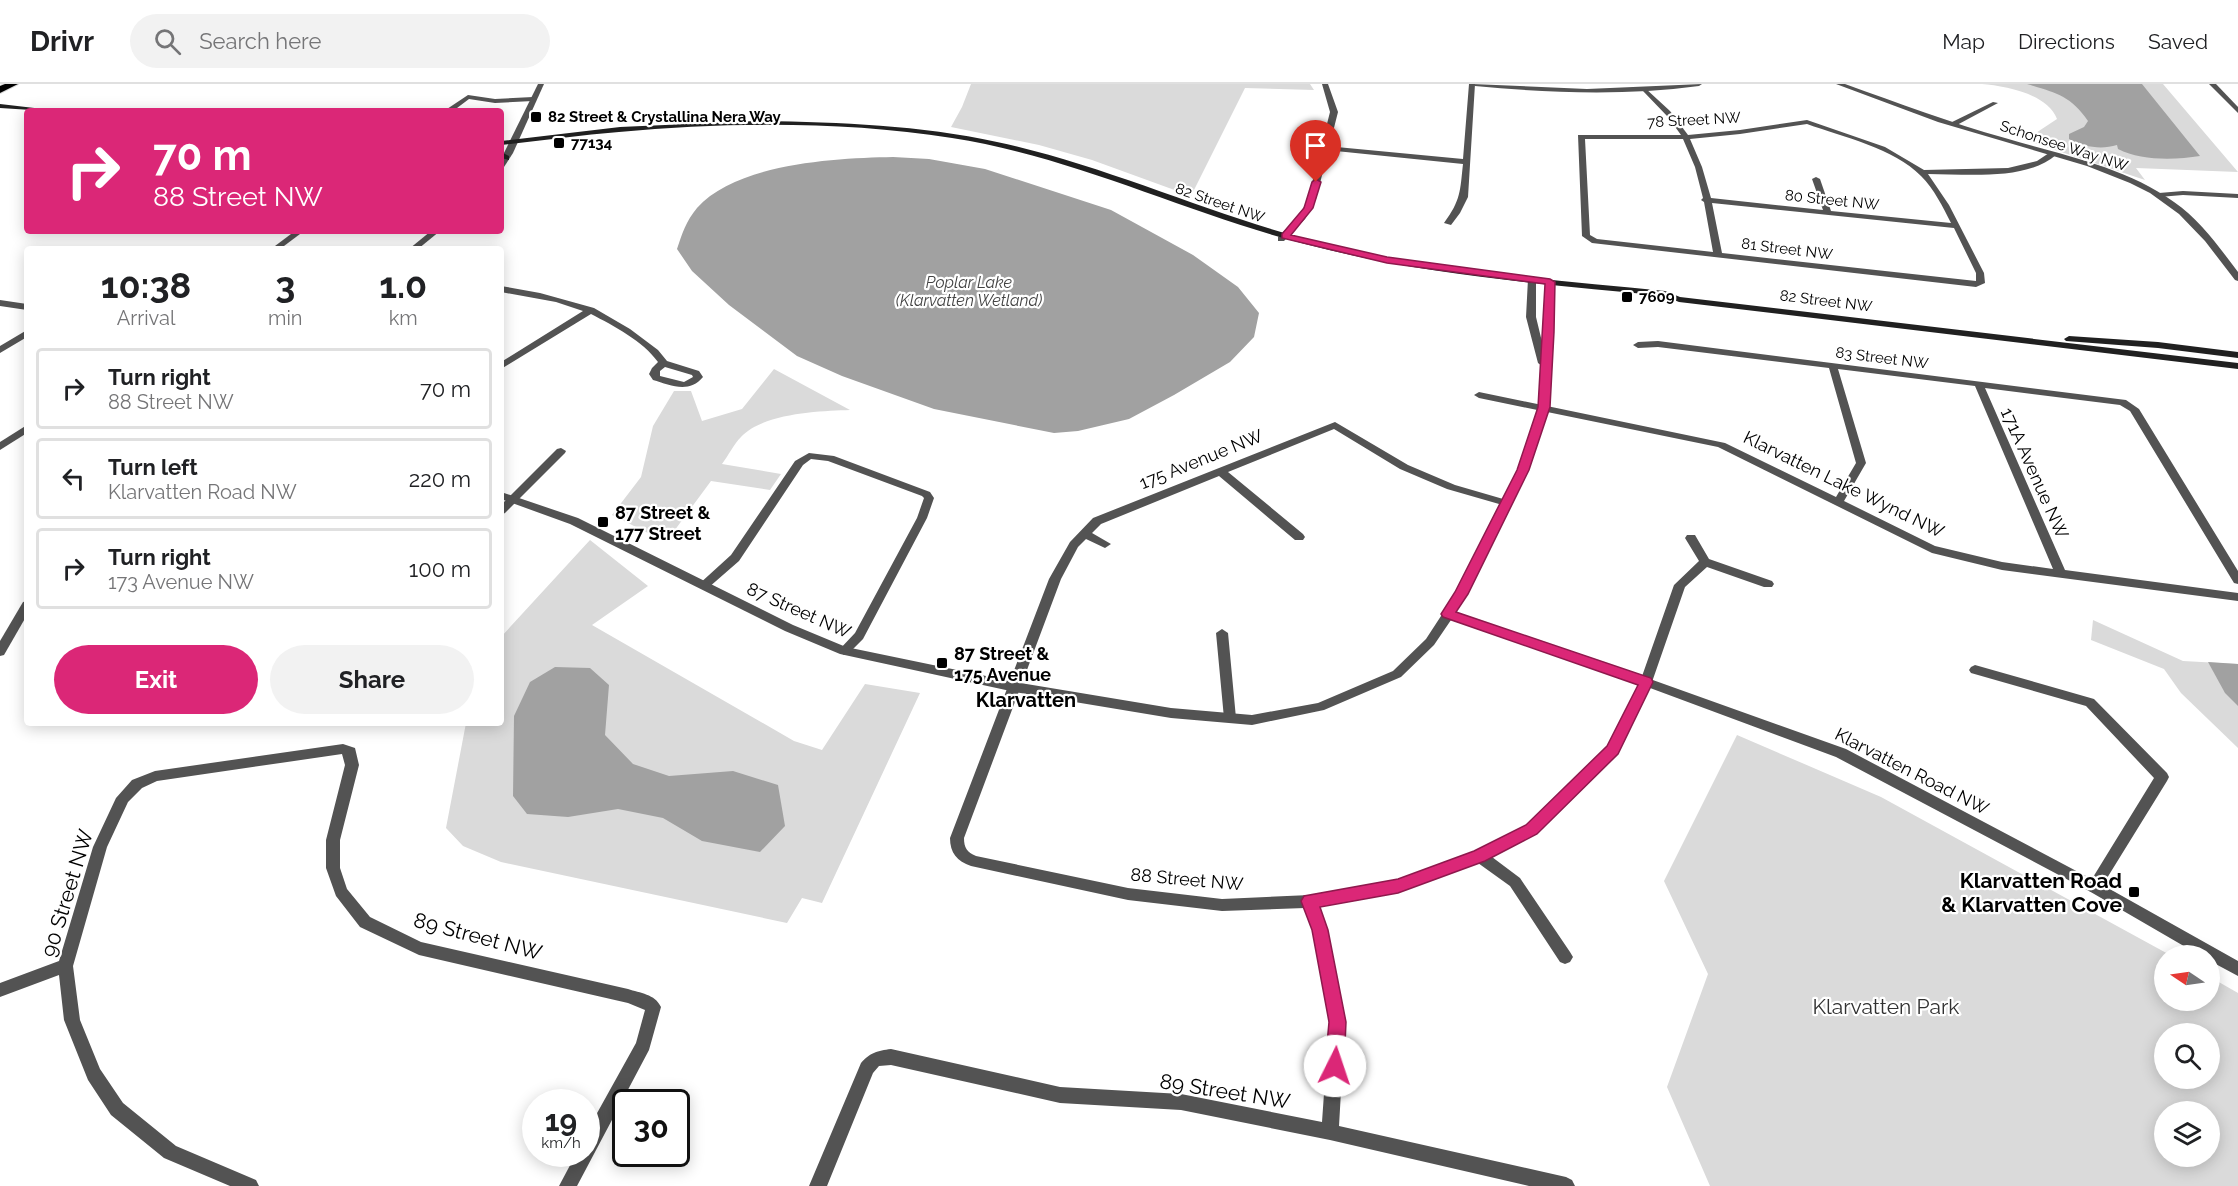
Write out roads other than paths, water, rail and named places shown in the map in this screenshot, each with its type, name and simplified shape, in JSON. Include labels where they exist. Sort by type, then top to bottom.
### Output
[{"type":"highway","points":[[0,90],[13,84]]},
{"type":"main road","points":[[0,106],[24,109]]},
{"type":"main road","name":"82 Street NW","points":[[504,143],[706,124],[843,125],[952,136],[1050,158],[1283,238],[1379,262],[1666,301],[1679,299],[2238,366]]},
{"type":"main road","name":"82 Street NW","points":[[1968,332],[2111,341],[2238,355]]},
{"type":"street","points":[[504,157],[514,142],[541,84]]},
{"type":"street","points":[[1283,238],[1309,208],[1326,148],[1334,112],[1325,84]]},
{"type":"street","points":[[1448,223],[1464,197],[1473,84],[1564,91],[1644,90],[1699,84]]},
{"type":"street","name":"Schonsee Way NW","points":[[1839,84],[1952,124],[2115,174],[2159,195],[2198,227],[2238,278]]},
{"type":"street","points":[[2212,84],[2238,111]]},
{"type":"street","points":[[1644,90],[1674,120],[1685,137],[1699,170],[1718,255]]},
{"type":"street","points":[[452,108],[468,97],[495,101],[533,99]]},
{"type":"street","points":[[491,108],[495,101]]},
{"type":"street","name":"Schonsee Way NW","points":[[1952,124],[1995,103]]},
{"type":"street","name":"78 Street NW","points":[[1589,239],[1585,232],[1581,137],[1685,137],[1807,122],[1882,149],[1922,172]]},
{"type":"street","points":[[1326,148],[1467,162]]},
{"type":"street","points":[[1922,172],[2021,167],[2045,160],[2052,155]]},
{"type":"street","points":[[1922,172],[1938,191],[1955,226]]},
{"type":"street","points":[[1816,179],[1828,213]]},
{"type":"street","points":[[2159,195],[2190,193],[2238,196]]},
{"type":"street","name":"80 Street NW","points":[[1705,200],[1955,226]]},
{"type":"street","name":"81 Street NW","points":[[1589,239],[1981,283],[1980,273],[1955,226]]},
{"type":"street","points":[[279,246],[296,234]]},
{"type":"street","points":[[417,246],[431,234]]},
{"type":"street","points":[[1532,282],[1532,316],[1546,376]]},
{"type":"street","name":"87 Street NW","points":[[504,496],[574,521],[789,628],[844,651],[1014,687],[1171,713],[1252,720],[1320,707],[1397,674],[1430,642],[1461,594],[1523,470],[1544,407],[1550,284]]},
{"type":"street","points":[[504,289],[551,296],[591,310],[633,334],[660,357],[663,363]]},
{"type":"street","points":[[0,303],[24,307]]},
{"type":"street","points":[[504,364],[591,310]]},
{"type":"street","points":[[0,350],[24,335]]},
{"type":"street","name":"83 Street NW","points":[[1638,345],[1658,345],[2123,402],[2134,409],[2238,580]]},
{"type":"street","points":[[1833,367],[1861,463],[1838,503]]},
{"type":"street","name":"171A Avenue NW","points":[[1979,384],[2061,574]]},
{"type":"street","name":"Klarvatten Lake Wynd NW","points":[[1479,395],[1722,445],[1932,549],[2002,566],[2238,597]]},
{"type":"street","name":"175 Avenue NW","points":[[961,856],[957,851],[957,837],[1055,579],[1074,545],[1097,521],[1335,425],[1404,467],[1451,487],[1506,503]]},
{"type":"street","points":[[0,447],[24,430]]},
{"type":"street","points":[[504,508],[561,452]]},
{"type":"street","points":[[704,585],[735,558],[799,463],[809,456],[830,458],[926,494],[929,498],[922,518],[859,636],[844,651]]},
{"type":"street","points":[[1221,472],[1299,537]]},
{"type":"street","points":[[1084,534],[1105,544]]},
{"type":"street","points":[[1691,538],[1705,562],[1768,584]]},
{"type":"street","name":"88 Street NW","points":[[961,856],[976,862],[1128,894],[1222,905],[1310,901],[1398,886],[1480,856],[1531,830],[1613,750],[1646,682],[1680,585],[1705,562]]},
{"type":"street","points":[[0,652],[24,610]]},
{"type":"street","name":"Klarvatten Road NW","points":[[1447,614],[1646,682],[1841,753],[2094,887],[2238,969]]},
{"type":"street","points":[[1222,633],[1230,718]]},
{"type":"street","points":[[1975,670],[2090,702],[2162,777],[2094,887]]},
{"type":"street","name":"90 Street NW","points":[[250,1186],[170,1152],[117,1109],[94,1074],[72,1020],[65,966],[100,847],[123,798],[137,784],[155,776],[343,749],[350,752]]},
{"type":"street","name":"89 Street NW","points":[[350,752],[352,765],[333,840],[333,868],[341,892],[365,922],[420,948],[628,996],[647,1002],[652,1007],[643,1045],[600,1126]]},
{"type":"street","points":[[1480,856],[1515,882],[1565,957]]},
{"type":"street","points":[[1310,901],[1320,930],[1337,1022],[1330,1132]]},
{"type":"street","points":[[0,990],[65,966]]},
{"type":"street","name":"89 Street NW","points":[[818,1186],[861,1079],[875,1059],[901,1059],[1060,1095],[1181,1102],[1330,1132],[1566,1186]]},
{"type":"street","points":[[568,1186],[578,1167]]},
{"type":"water","points":[[2027,84],[2142,84],[2200,156],[2169,159],[2147,158],[2127,153],[2118,149],[2117,145],[2099,147],[2075,142],[2069,139],[2069,134],[2084,127],[2088,121],[2081,112],[2062,96]]},
{"type":"water","name":"Poplar Lake (Klarvatten Wetland)","points":[[893,157],[929,159],[985,169],[1111,210],[1193,255],[1238,287],[1259,313],[1254,337],[1230,362],[1129,419],[1078,431],[1054,433],[934,409],[842,376],[797,356],[729,305],[692,271],[677,249],[687,223],[697,208],[715,193],[737,181],[789,166],[844,159]]},
{"type":"water","points":[[2208,662],[2238,664],[2238,706],[2225,693]]},
{"type":"water","points":[[555,667],[590,668],[609,685],[605,735],[633,764],[669,776],[733,771],[778,785],[785,826],[760,852],[702,841],[663,818],[618,809],[568,817],[527,814],[513,796],[514,716],[530,682]]},
{"type":"place","name":"82 Street & Crystallina Nera Way","points":[[536,117]]},
{"type":"place","name":"77134","points":[[559,143]]},
{"type":"place","name":"7609","points":[[1627,297]]},
{"type":"place","name":"87 Street & 177 Street","points":[[603,522]]},
{"type":"place","name":"87 Street & 175 Avenue","points":[[942,663]]},
{"type":"place","name":"Klarvatten Road & Klarvatten Cove","points":[[2134,892]]},
{"type":"district","name":"Klarvatten","points":[[1026,700]]},
{"type":"park label","name":"Klarvatten Park","points":[[1886,1006]]}]
